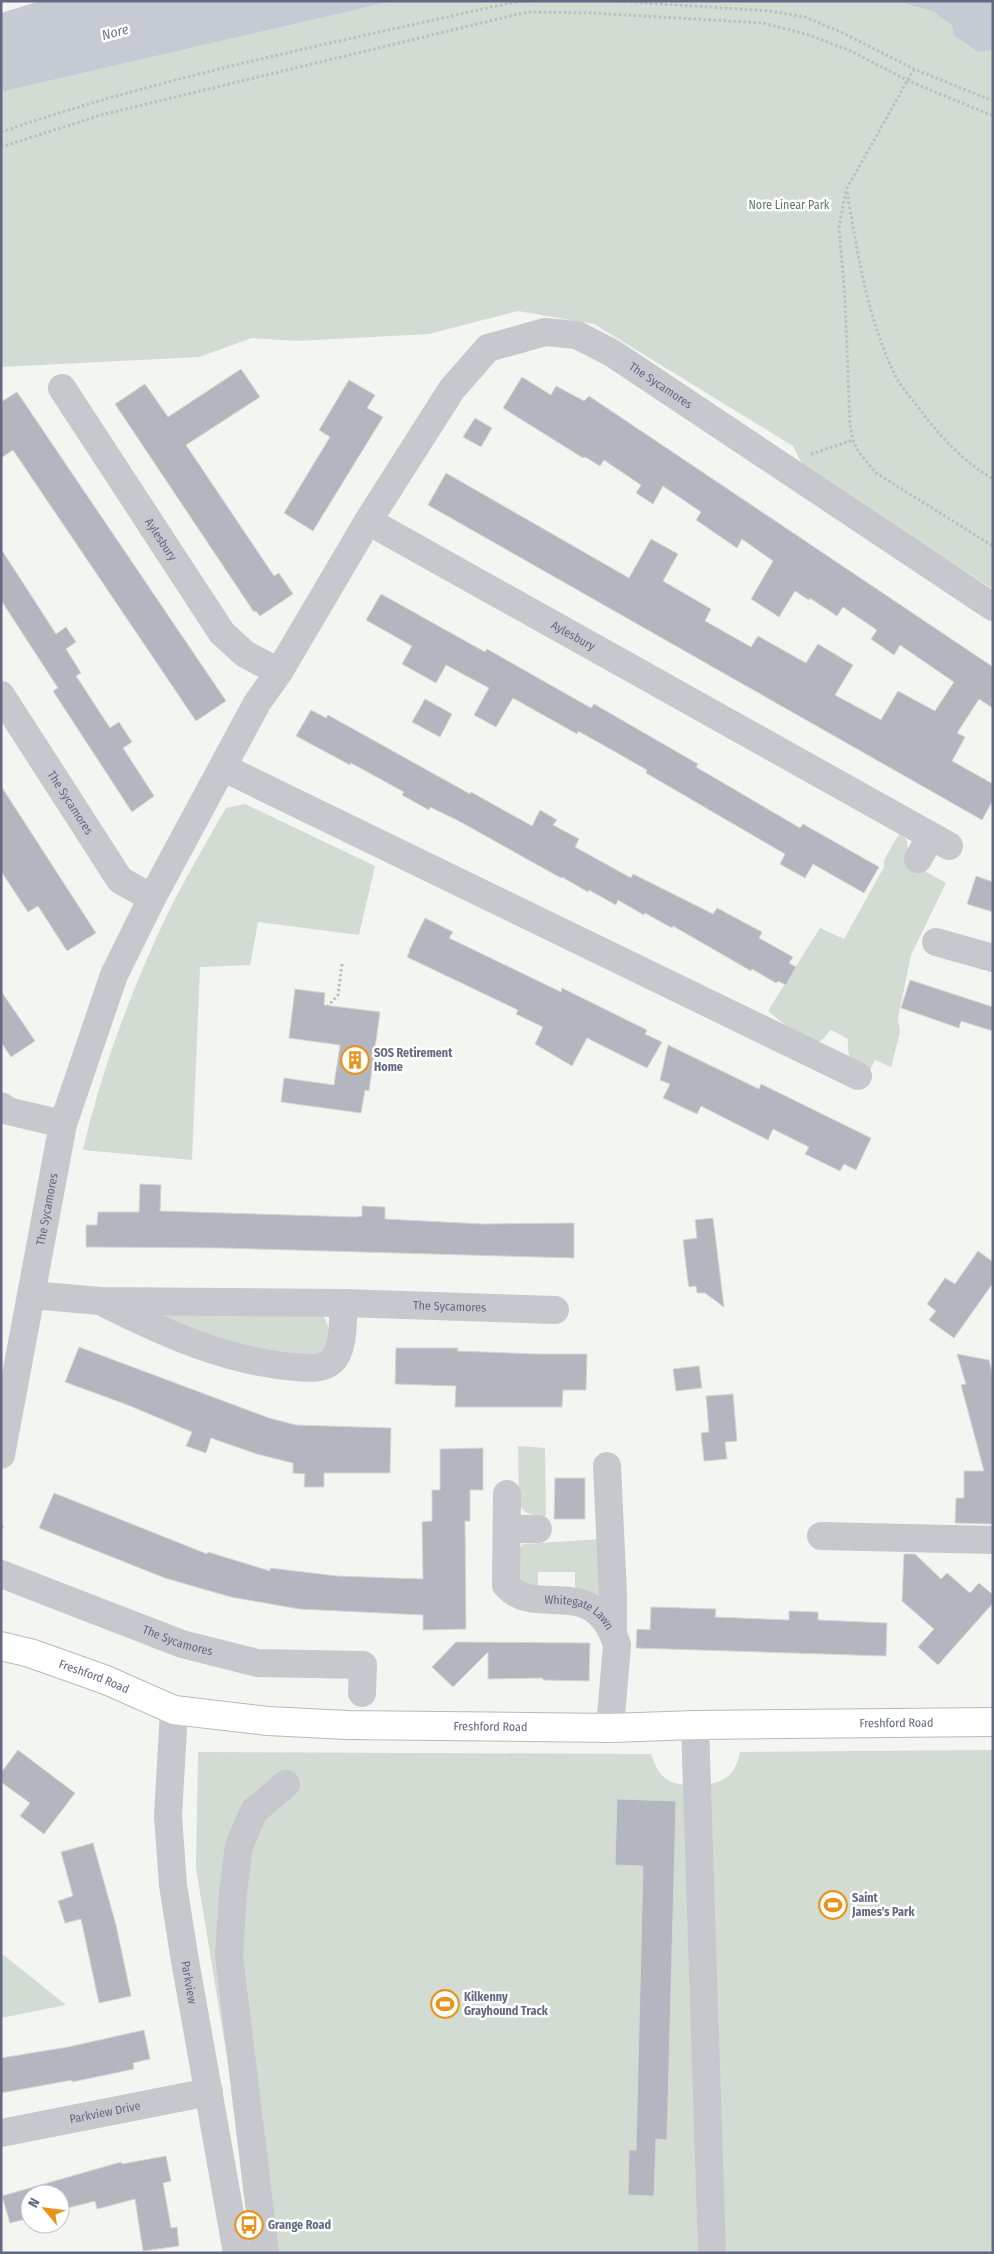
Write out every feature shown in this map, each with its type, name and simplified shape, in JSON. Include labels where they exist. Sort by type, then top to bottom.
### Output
[{"type":"main road","name":"Freshford Road","points":[[1,1646],[30,1653],[106,1680],[174,1710],[268,1722],[347,1725],[610,1728],[695,1725],[993,1722]]},
{"type":"street","name":"The Sycamores","points":[[368,521],[452,389],[488,348],[545,332],[577,335],[612,353],[993,607]]},
{"type":"street","name":"Aylesbury","points":[[62,388],[222,633],[245,654],[279,672]]},
{"type":"street","name":"Aylesbury","points":[[368,521],[940,841],[918,859]]},
{"type":"street","points":[[368,521],[279,672],[257,703],[224,768],[830,1052],[858,1076]]},
{"type":"street","name":"The Sycamores","points":[[1,695],[120,880],[152,898]]},
{"type":"street","name":"The Sycamores","points":[[1,1455],[63,1124],[114,975],[152,898],[224,768]]},
{"type":"street","points":[[936,942],[993,958]]},
{"type":"street","points":[[1,1106],[8,1111],[63,1124]]},
{"type":"street","name":"The Sycamores","points":[[32,1295],[100,1301],[344,1303],[555,1310]]},
{"type":"street","name":"The Sycamores","points":[[100,1301],[146,1324],[212,1350],[268,1365],[317,1368],[331,1363],[339,1352],[344,1303]]},
{"type":"street","points":[[607,1466],[613,1632]]},
{"type":"street","name":"Whitegate Lawn","points":[[507,1494],[506,1585],[513,1593],[527,1598],[574,1600],[593,1608],[613,1632],[617,1645],[610,1728]]},
{"type":"street","points":[[507,1529],[538,1529]]},
{"type":"street","points":[[821,1536],[993,1540]]},
{"type":"street","name":"The Sycamores","points":[[1,1574],[182,1644],[257,1663],[363,1664],[362,1693]]},
{"type":"street","name":"Parkview","points":[[174,1710],[168,1816],[173,1885],[237,2253]]},
{"type":"street","points":[[695,1725],[712,2253]]},
{"type":"street","points":[[265,2253],[229,1956],[233,1893],[239,1846],[254,1811],[286,1784]]},
{"type":"street","name":"Parkview Drive","points":[[1,2133],[209,2092]]},
{"type":"path","points":[[1,132],[55,113],[197,75],[509,3],[532,1]]},
{"type":"path","points":[[615,1],[770,11],[805,17],[840,32],[914,69],[993,101]]},
{"type":"path","points":[[1,147],[101,115],[527,12],[592,13],[763,23],[809,34],[850,51],[909,81],[993,116]]},
{"type":"path","points":[[914,69],[909,81],[846,190],[839,227],[845,299],[850,426],[858,451],[876,473],[993,546]]},
{"type":"path","points":[[846,190],[864,281],[877,330],[896,376],[936,430],[973,467],[993,479]]},
{"type":"path","points":[[788,470],[800,456],[853,440]]},
{"type":"path","points":[[327,1007],[338,995],[342,964]]},
{"type":"green space","name":"Nore Linear Park","points":[[394,1],[897,1],[934,12],[993,50],[993,589],[804,468],[793,446],[594,324],[518,311],[429,334],[296,341],[252,338],[199,357],[1,367],[1,92]]},
{"type":"green space","points":[[245,804],[375,866],[359,935],[258,922],[250,965],[200,967],[192,1160],[83,1150],[100,1085],[122,1021],[161,927],[226,808]]},
{"type":"green space","points":[[900,832],[907,841],[909,862],[946,883],[911,955],[898,1018],[900,1032],[891,1067],[875,1060],[870,1070],[851,1060],[848,1052],[848,1039],[831,1030],[821,1041],[812,1043],[790,1029],[768,1011],[820,928],[844,939],[884,867],[884,860]]},
{"type":"green space","points":[[152,1310],[318,1311],[323,1315],[328,1326],[328,1344],[324,1356],[259,1350],[200,1334]]},
{"type":"green space","points":[[518,1446],[545,1448],[546,1516],[530,1514],[524,1511],[519,1504]]},
{"type":"green space","points":[[601,1539],[605,1602],[575,1587],[575,1572],[538,1572],[538,1588],[518,1581],[518,1550],[523,1544]]},
{"type":"green space","points":[[993,1750],[993,2253],[259,2253],[196,1868],[198,1752],[651,1754],[657,1769],[665,1778],[679,1784],[700,1785],[717,1782],[729,1775],[738,1761],[740,1752]]},
{"type":"green space","points":[[1,1953],[66,2005],[1,2018]]},
{"type":"water","name":"Nore","points":[[40,1],[394,1],[1,92],[1,13]]},
{"type":"water","points":[[897,1],[993,1],[993,50],[978,52],[954,35],[952,25],[934,12]]},
{"type":"building","points":[[241,369],[260,397],[186,445],[274,576],[279,573],[293,594],[260,616],[256,611],[254,612],[115,404],[145,384],[168,417]]},
{"type":"building","points":[[522,377],[551,395],[556,386],[584,401],[589,396],[993,667],[993,708],[979,699],[957,733],[965,737],[952,761],[993,784],[993,800],[982,820],[428,505],[446,473],[629,578],[651,539],[678,554],[663,581],[711,609],[705,621],[751,647],[758,636],[806,663],[818,644],[853,665],[835,695],[881,720],[898,691],[935,711],[954,682],[900,645],[894,655],[871,639],[877,630],[843,607],[837,616],[810,598],[809,600],[795,591],[779,617],[751,599],[773,561],[742,539],[737,548],[696,520],[701,512],[663,486],[653,504],[636,493],[641,485],[604,460],[600,466],[585,457],[583,458],[503,408]]},
{"type":"building","points":[[349,380],[375,395],[367,408],[383,417],[313,531],[284,513],[330,437],[319,430]]},
{"type":"building","points":[[17,392],[226,701],[196,721],[13,450],[1,458],[1,402]]},
{"type":"building","points":[[475,418],[492,428],[481,447],[463,437]]},
{"type":"building","points":[[1,549],[56,634],[66,627],[76,642],[66,649],[81,673],[76,676],[110,728],[119,722],[132,742],[123,748],[154,796],[132,812],[53,691],[58,688],[1,600]]},
{"type":"building","points":[[381,594],[485,652],[487,649],[591,708],[594,704],[698,764],[696,767],[800,828],[803,824],[879,867],[864,893],[813,864],[805,878],[780,864],[785,854],[646,773],[647,770],[578,731],[577,734],[513,698],[496,727],[474,715],[489,688],[446,665],[436,683],[402,664],[412,646],[366,620]]},
{"type":"building","points":[[425,699],[452,714],[440,737],[412,722]]},
{"type":"building","points":[[311,710],[326,718],[328,715],[470,794],[471,792],[532,826],[540,810],[557,820],[553,825],[579,839],[575,847],[631,878],[633,874],[713,914],[717,908],[762,932],[759,938],[793,957],[789,963],[796,967],[786,985],[778,981],[776,983],[752,969],[751,971],[673,926],[672,928],[645,913],[644,915],[618,900],[616,905],[589,890],[588,892],[457,820],[430,807],[429,810],[402,795],[404,792],[296,736]]},
{"type":"building","points":[[1,786],[96,933],[67,951],[38,906],[28,912],[1,871]]},
{"type":"building","points":[[976,876],[993,882],[993,912],[967,904]]},
{"type":"building","points":[[425,918],[453,932],[449,938],[561,992],[562,988],[647,1030],[645,1034],[662,1042],[647,1068],[587,1038],[572,1066],[535,1044],[543,1027],[516,1014],[518,1010],[407,957]]},
{"type":"building","points":[[910,980],[993,1007],[993,1031],[961,1021],[959,1028],[901,1008]]},
{"type":"building","name":"SOS Retirement Home","points":[[295,989],[325,993],[324,1005],[380,1012],[369,1091],[365,1090],[361,1113],[281,1102],[284,1078],[334,1085],[340,1045],[289,1038]]},
{"type":"building","points":[[1,991],[35,1041],[11,1057],[1,1042]]},
{"type":"building","points":[[668,1045],[759,1089],[761,1084],[871,1138],[856,1170],[844,1164],[840,1171],[805,1154],[809,1147],[773,1129],[768,1140],[701,1106],[697,1114],[663,1098],[670,1084],[660,1080]]},
{"type":"building","points":[[140,1184],[161,1185],[160,1211],[356,1217],[362,1216],[362,1206],[385,1207],[385,1219],[482,1224],[574,1223],[574,1258],[222,1248],[86,1247],[86,1225],[97,1225],[98,1212],[139,1212]]},
{"type":"building","points":[[713,1218],[724,1307],[705,1293],[697,1293],[696,1286],[689,1287],[688,1282],[683,1240],[697,1238],[695,1220]]},
{"type":"building","points":[[978,1251],[993,1262],[993,1283],[954,1338],[929,1320],[936,1311],[927,1304],[945,1278],[955,1284]]},
{"type":"building","points":[[79,1347],[269,1418],[296,1425],[391,1428],[390,1473],[324,1473],[324,1487],[304,1487],[305,1474],[293,1473],[293,1463],[257,1454],[211,1438],[206,1453],[186,1446],[192,1432],[128,1405],[65,1382]]},
{"type":"building","points":[[396,1348],[458,1348],[457,1351],[587,1354],[586,1390],[563,1390],[562,1407],[455,1407],[456,1386],[395,1384]]},
{"type":"building","points":[[957,1354],[989,1360],[993,1376],[993,1524],[955,1523],[956,1498],[964,1498],[964,1471],[984,1471],[961,1385],[966,1384]]},
{"type":"building","points":[[699,1366],[702,1388],[676,1391],[673,1369]]},
{"type":"building","points":[[733,1394],[737,1441],[725,1442],[727,1459],[704,1461],[701,1433],[709,1432],[706,1396]]},
{"type":"building","points":[[483,1448],[483,1490],[470,1490],[470,1521],[465,1521],[466,1629],[423,1630],[423,1615],[299,1609],[231,1597],[165,1578],[39,1528],[54,1493],[207,1554],[208,1552],[270,1571],[270,1568],[337,1576],[423,1579],[422,1522],[432,1521],[432,1490],[440,1490],[440,1449]]},
{"type":"building","points":[[555,1478],[585,1478],[585,1519],[554,1519]]},
{"type":"building","points":[[904,1554],[915,1554],[941,1579],[947,1573],[970,1593],[979,1583],[993,1595],[993,1603],[938,1665],[918,1647],[934,1629],[902,1601]]},
{"type":"building","points":[[651,1607],[716,1609],[715,1617],[789,1620],[789,1611],[818,1612],[818,1620],[887,1623],[886,1656],[636,1648],[637,1629],[650,1630]]},
{"type":"building","points":[[456,1642],[590,1643],[589,1681],[543,1680],[543,1678],[488,1679],[488,1652],[453,1687],[432,1667]]},
{"type":"building","points":[[18,1750],[75,1793],[44,1834],[20,1816],[30,1803],[1,1782],[1,1773]]},
{"type":"building","points":[[617,1799],[676,1801],[667,2140],[656,2139],[654,2196],[628,2195],[629,2150],[636,2150],[643,1866],[615,1865]]},
{"type":"building","points":[[93,1843],[116,1925],[131,1996],[99,2003],[81,1919],[65,1923],[58,1901],[73,1896],[61,1852]]},
{"type":"building","points":[[144,2030],[150,2059],[133,2063],[134,2069],[72,2082],[72,2080],[1,2093],[1,2058],[68,2047]]},
{"type":"building","points":[[166,2156],[171,2181],[163,2183],[171,2228],[177,2227],[179,2246],[143,2251],[135,2199],[97,2209],[95,2201],[70,2207],[70,2184],[44,2184],[121,2162],[122,2164]]},
{"type":"building","points":[[20,2191],[20,2220],[10,2223],[2,2196]]},
{"type":"place","name":"SOS Retirement Home","points":[[355,1060]]},
{"type":"place","name":"Saint James's Park","points":[[833,1905]]},
{"type":"place","name":"Kilkenny Grayhound Track","points":[[445,2004]]},
{"type":"place","name":"Grange Road","points":[[249,2225]]}]
